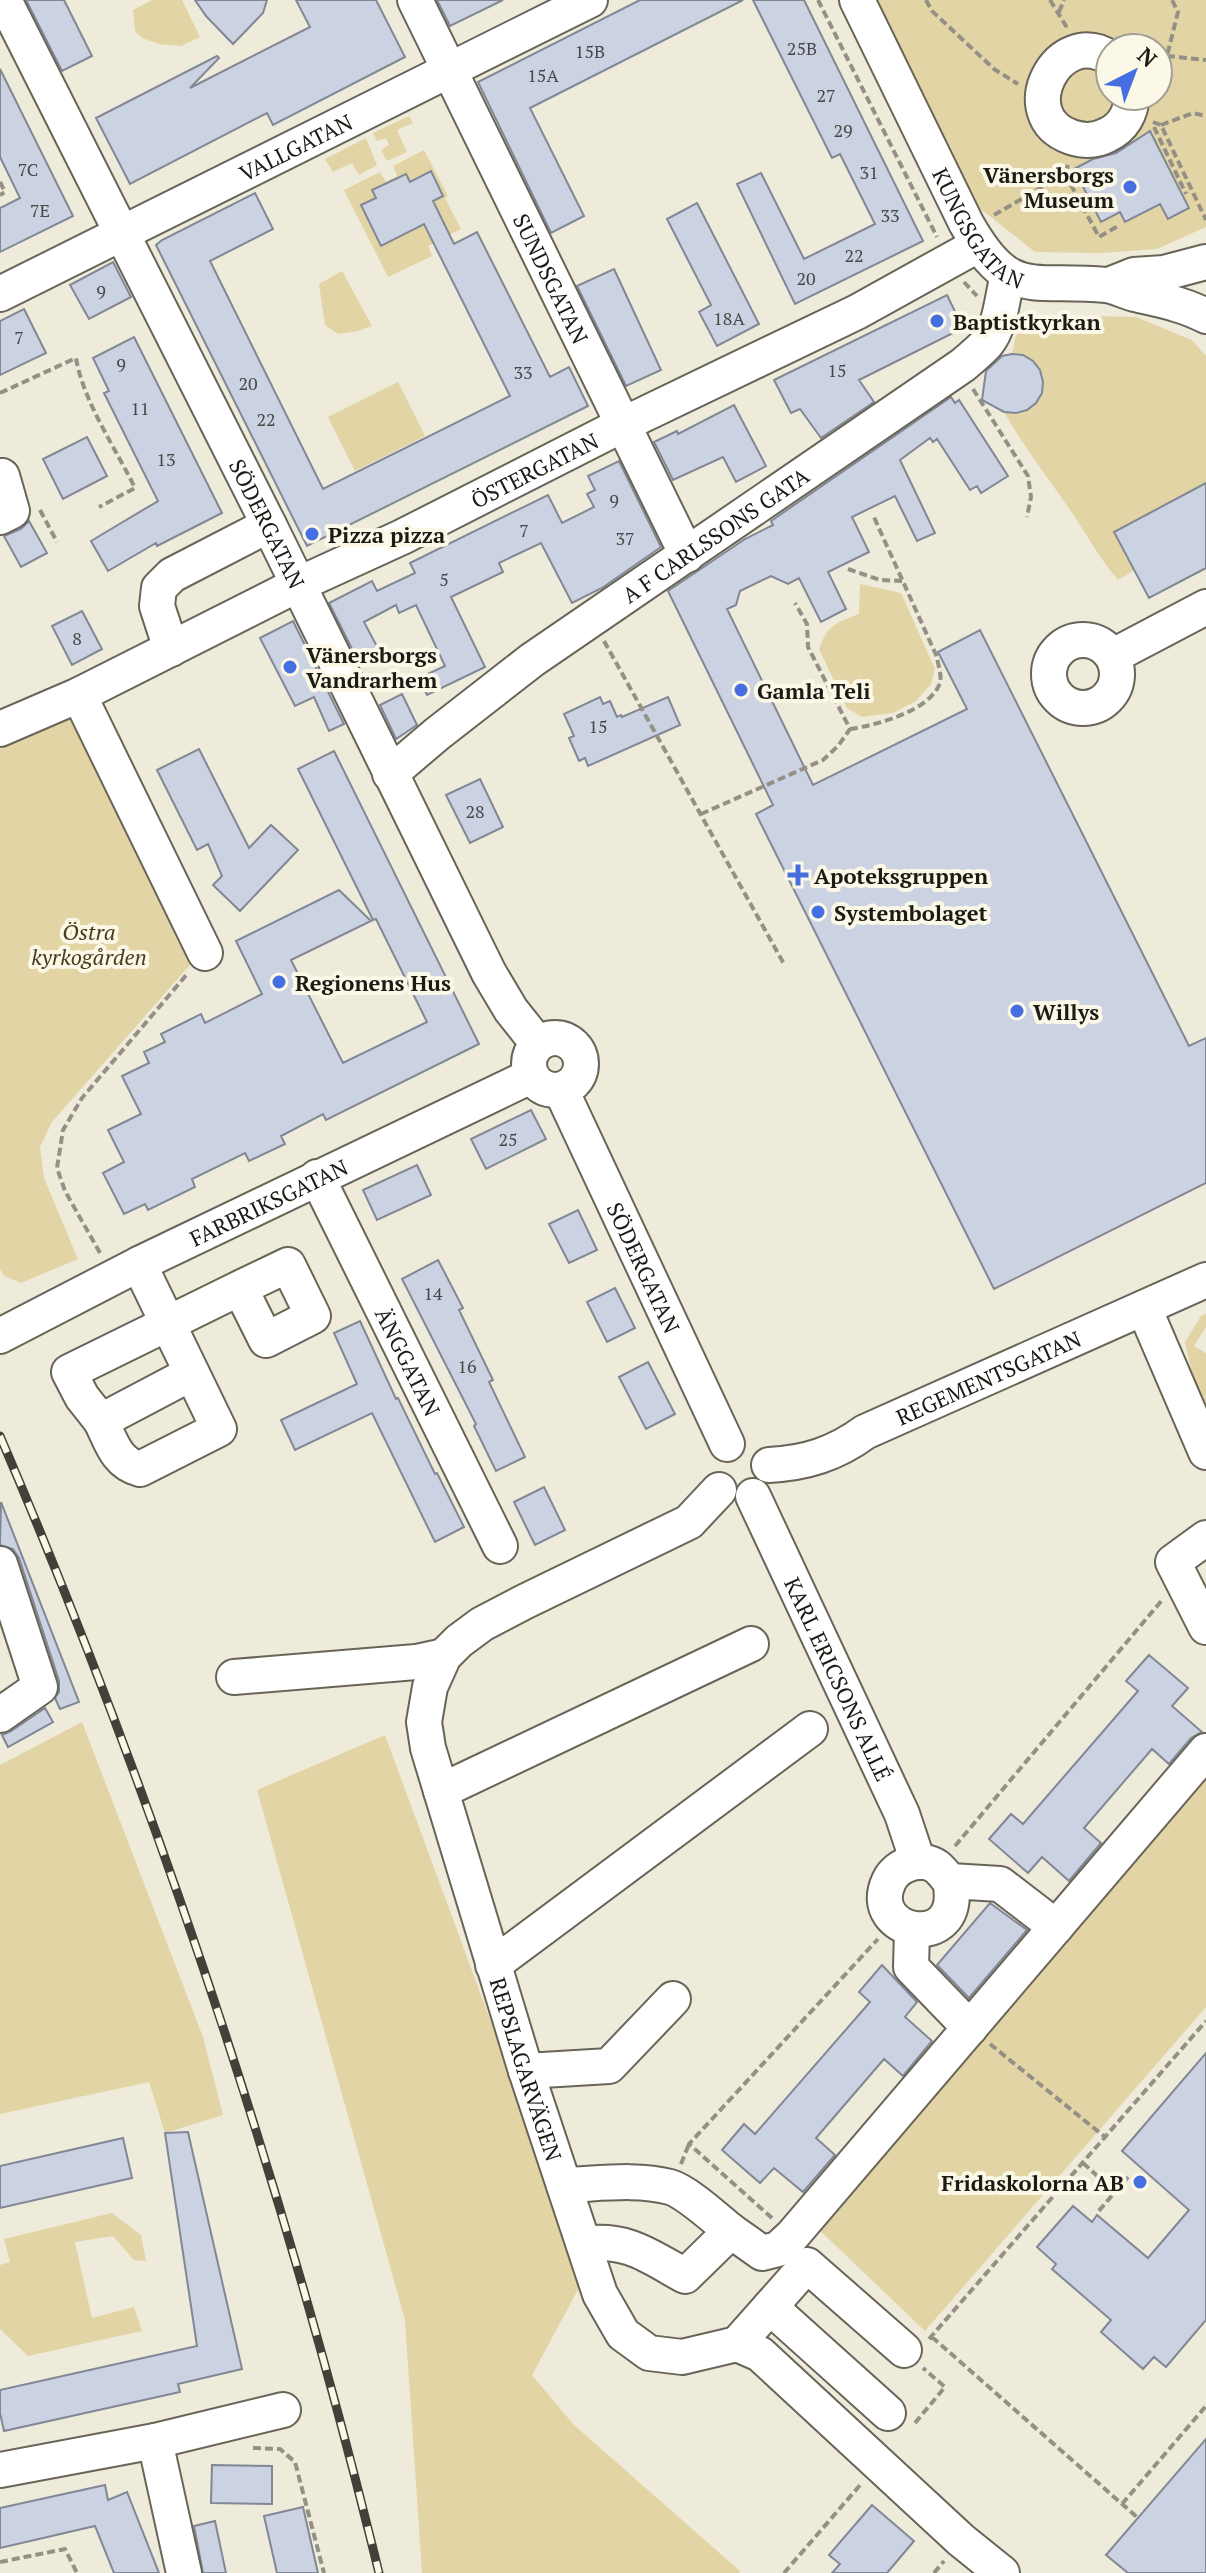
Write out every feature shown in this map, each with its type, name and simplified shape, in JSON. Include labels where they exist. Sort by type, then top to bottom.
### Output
[{"type":"street","name":"SÖDERGATAN","points":[[4,0],[269,525],[489,973],[543,1070],[727,1444]]},
{"type":"street","name":"SUNDSGATAN","points":[[415,0],[687,555]]},
{"type":"street","name":"VALLGATAN","points":[[0,294],[590,0]]},
{"type":"street","name":"KUNGSGATAN","points":[[857,0],[965,242],[1008,275],[1045,285],[1109,285],[1132,294],[1166,299],[1206,316]]},
{"type":"street","points":[[1094,52],[1076,52],[1061,59],[1044,83],[1042,99],[1046,114],[1055,127],[1067,136],[1097,139],[1121,125],[1129,112]]},
{"type":"street","name":"ÖSTERGATAN","points":[[0,729],[79,695],[624,424],[857,312],[965,242]]},
{"type":"street","points":[[1109,285],[1134,275],[1164,273],[1206,262]]},
{"type":"street","name":"A F CARLSSONS GATA","points":[[390,774],[475,704],[591,618],[963,365],[993,335],[1008,275]]},
{"type":"street","points":[[0,517],[12,511],[2,476]]},
{"type":"street","points":[[171,649],[157,606],[159,588],[172,575],[269,525]]},
{"type":"street","points":[[1113,656],[1206,607]]},
{"type":"street","points":[[79,695],[205,953]]},
{"type":"street","name":"FARBRIKSGATAN","points":[[2,1331],[543,1070]]},
{"type":"street","name":"ÄNGGATAN","points":[[317,1177],[500,1546]]},
{"type":"street","points":[[139,1264],[169,1322],[219,1429],[140,1469],[127,1465],[117,1453],[101,1421],[82,1397],[69,1372],[169,1322],[240,1288]]},
{"type":"street","name":"REGEMENTSGATAN","points":[[769,1465],[794,1464],[832,1452],[865,1432],[980,1379],[1206,1280]]},
{"type":"street","points":[[1144,1308],[1206,1452]]},
{"type":"street","points":[[101,1421],[192,1373]]},
{"type":"street","points":[[740,1441],[754,1444],[764,1453],[769,1465],[766,1484],[753,1496],[735,1499],[719,1490],[713,1481],[711,1465],[715,1455],[727,1444],[740,1441]]},
{"type":"street","name":"REPSLAGARVÄGEN","points":[[719,1490],[689,1522],[482,1624],[459,1641],[444,1656],[434,1674],[424,1722],[428,1748],[493,1965],[600,2294],[623,2334],[649,2353],[682,2357],[737,2344]]},
{"type":"street","name":"KARL ERICSONS ALLÉ","points":[[753,1496],[902,1814],[935,1870]]},
{"type":"street","points":[[1206,1538],[1173,1562],[1206,1627]]},
{"type":"street","points":[[0,1564],[40,1687],[0,1715]]},
{"type":"street","points":[[441,1791],[751,1644]]},
{"type":"street","points":[[234,1677],[416,1662],[444,1656]]},
{"type":"street","points":[[493,1965],[810,1729]]},
{"type":"street","points":[[564,2185],[635,2183],[672,2187],[762,2253],[778,2249],[1206,1751]]},
{"type":"street","points":[[935,1870],[953,1896],[950,1911],[941,1923],[927,1930],[904,1925],[886,1907],[885,1891],[891,1876],[903,1866],[935,1870],[1000,1884],[1056,1927]]},
{"type":"street","points":[[904,1925],[911,1967],[970,2028]]},
{"type":"street","points":[[526,2071],[609,2066],[673,1999]]},
{"type":"street","points":[[584,2244],[601,2242],[635,2248],[685,2276],[731,2231]]},
{"type":"street","points":[[918,2344],[807,2265],[737,2344],[760,2354],[961,2540],[1002,2573]]},
{"type":"street","points":[[770,2307],[898,2422]]},
{"type":"street","points":[[0,2470],[155,2441],[283,2410]]},
{"type":"street","points":[[155,2441],[184,2573]]},
{"type":"path","points":[[818,0],[965,242],[989,218],[1065,174]]},
{"type":"path","points":[[926,0],[932,11],[994,69],[1042,99]]},
{"type":"path","points":[[1058,13],[1064,0]]},
{"type":"path","points":[[1172,0],[1178,12],[1173,32]]},
{"type":"path","points":[[1174,57],[1206,60]]},
{"type":"path","points":[[1186,194],[1151,121],[1161,125],[1193,113],[1206,116]]},
{"type":"path","points":[[1161,125],[1206,220]]},
{"type":"path","points":[[1075,138],[1065,174],[1099,237],[1118,226]]},
{"type":"path","points":[[0,182],[5,192],[0,195]]},
{"type":"path","points":[[0,393],[76,358],[92,402],[135,488],[99,507]]},
{"type":"path","points":[[963,365],[973,389],[1028,476],[1031,497],[1027,517]]},
{"type":"path","points":[[701,814],[823,760],[850,729],[878,725],[933,695],[942,679],[937,657],[873,515]]},
{"type":"path","points":[[848,569],[880,580],[904,581]]},
{"type":"path","points":[[795,603],[807,624],[808,647],[850,729]]},
{"type":"path","points":[[591,618],[784,964]]},
{"type":"path","points":[[103,1257],[65,1191],[57,1168],[63,1130],[82,1098],[205,953]]},
{"type":"path","points":[[935,1870],[1157,1605],[1166,1595],[1185,1585]]},
{"type":"path","points":[[792,2236],[689,2144],[904,1925]]},
{"type":"path","points":[[918,2344],[1083,2163],[1206,2021]]},
{"type":"path","points":[[970,2028],[1105,2137]]},
{"type":"path","points":[[1083,2163],[1115,2192]]},
{"type":"path","points":[[1097,2213],[1128,2177]]},
{"type":"path","points":[[898,2422],[945,2387],[918,2344]]},
{"type":"path","points":[[918,2344],[1138,2518]]},
{"type":"path","points":[[1122,2504],[1206,2406]]},
{"type":"path","points":[[253,2448],[280,2449],[295,2462],[324,2573]]},
{"type":"path","points":[[784,2573],[879,2464]]},
{"type":"path","points":[[0,2562],[65,2549],[77,2573]]},
{"type":"green space","points":[[152,0],[182,0],[200,37],[181,46],[159,44],[142,38],[135,31],[133,10]]},
{"type":"green space","points":[[876,0],[1206,0],[1206,227],[1157,249],[1101,253],[1035,252],[978,207]]},
{"type":"green space","points":[[409,116],[413,123],[397,130],[407,152],[387,161],[381,150],[389,145],[386,138],[377,141],[373,133]]},
{"type":"green space","points":[[366,138],[377,165],[359,175],[352,163],[333,172],[325,159]]},
{"type":"green space","points":[[424,150],[461,229],[428,246],[432,256],[388,277],[344,190],[380,172],[386,182],[397,176],[393,166]]},
{"type":"green space","points":[[342,271],[372,326],[338,334],[325,325],[319,284]]},
{"type":"green space","points":[[1059,315],[1136,317],[1192,340],[1206,356],[1206,483],[1114,531],[1135,570],[1118,580],[1004,412],[1031,406],[1039,397],[1042,387],[1042,376],[1037,366],[1027,358],[1012,354],[1016,335]]},
{"type":"green space","points":[[398,382],[425,436],[355,471],[328,417]]},
{"type":"green space","points":[[860,584],[901,593],[935,669],[931,684],[916,701],[893,713],[862,717],[847,708],[819,649],[834,626],[859,614]]},
{"type":"green space","name":"Östra kyrkogården","points":[[76,715],[196,958],[52,1122],[40,1147],[44,1178],[78,1259],[21,1283],[4,1276],[0,1269],[0,749]]},
{"type":"green space","points":[[1206,1314],[1206,1327],[1194,1346],[1206,1353],[1206,1409],[1193,1380],[1185,1342],[1201,1316]]},
{"type":"green space","points":[[82,1722],[203,2037],[223,2115],[165,2133],[149,2082],[0,2114],[0,1765]]},
{"type":"green space","points":[[385,1735],[543,2163],[581,2284],[532,2375],[574,2425],[739,2573],[422,2573],[405,2320],[257,1790]]},
{"type":"green space","points":[[1206,1774],[1206,2007],[925,2331],[812,2223]]},
{"type":"green space","points":[[112,2213],[141,2235],[146,2261],[134,2260],[113,2236],[75,2242],[92,2318],[134,2307],[142,2331],[28,2356],[0,2329],[0,2265],[10,2262],[4,2239]]},
{"type":"building","points":[[26,0],[64,0],[92,56],[62,71]]},
{"type":"building","points":[[195,0],[267,0],[263,13],[233,44]]},
{"type":"building","points":[[296,0],[376,0],[405,57],[273,125],[267,113],[130,184],[96,118],[217,56],[219,58],[190,88],[310,27]]},
{"type":"building","points":[[437,0],[503,0],[450,26]]},
{"type":"building","points":[[640,0],[743,0],[530,108],[584,216],[551,233],[478,82]]},
{"type":"building","points":[[753,0],[804,0],[923,241],[795,304],[737,184],[761,173],[804,259],[875,224],[840,154],[832,158]]},
{"type":"building","points":[[0,69],[73,216],[0,252],[0,208],[20,198],[0,157]]},
{"type":"building","name":"Vänersborgs Museum","points":[[1150,131],[1189,208],[1168,219],[1160,204],[1125,222],[1120,212],[1101,222],[1074,169],[1093,159],[1116,153]]},
{"type":"building","points":[[431,171],[443,196],[433,201],[454,244],[477,232],[550,377],[569,367],[588,406],[307,546],[156,245],[255,193],[273,229],[210,261],[323,489],[510,396],[424,224],[381,246],[361,205],[376,198],[372,190],[406,174],[410,182]]},
{"type":"building","points":[[697,203],[759,324],[717,346],[699,312],[711,305],[667,219]]},
{"type":"building","points":[[113,262],[131,297],[89,319],[70,285]]},
{"type":"building","points":[[614,269],[661,370],[626,386],[577,286]]},
{"type":"building","points":[[947,295],[963,328],[859,380],[874,402],[821,438],[800,409],[791,413],[774,380]]},
{"type":"building","points":[[24,309],[46,353],[0,375],[0,321]]},
{"type":"building","points":[[134,337],[222,513],[157,546],[156,543],[108,571],[91,541],[158,501],[104,393],[109,391],[93,358]]},
{"type":"building","points":[[1023,355],[1033,361],[1040,370],[1043,382],[1042,393],[1036,403],[1016,413],[1004,412],[982,400],[986,371],[1002,356]]},
{"type":"building","points":[[951,397],[955,403],[959,400],[1008,476],[981,493],[977,486],[970,490],[937,439],[933,442],[930,438],[900,460],[935,533],[917,541],[895,496],[852,517],[869,552],[828,572],[846,609],[821,622],[799,578],[788,584],[771,576],[740,591],[736,605],[727,609],[813,785],[967,709],[938,652],[980,630],[1189,1046],[1206,1038],[1206,1183],[994,1289],[756,814],[773,805],[668,591],[745,539],[773,525],[771,521]]},
{"type":"building","points":[[734,405],[766,466],[736,482],[723,457],[673,480],[654,442],[677,431],[678,434]]},
{"type":"building","points":[[87,437],[107,476],[63,499],[43,459]]},
{"type":"building","points":[[619,461],[661,547],[602,588],[572,603],[541,543],[499,563],[503,572],[451,597],[485,667],[427,695],[419,678],[445,666],[416,605],[399,613],[396,605],[364,622],[381,654],[360,665],[329,603],[372,581],[377,591],[415,573],[410,563],[548,495],[562,523],[594,507],[587,494],[595,490],[588,476]]},
{"type":"building","points":[[1206,483],[1206,568],[1149,598],[1114,532]]},
{"type":"building","points":[[29,521],[47,553],[21,567],[4,536],[21,529]]},
{"type":"building","points":[[82,611],[102,649],[72,665],[52,626]]},
{"type":"building","points":[[293,621],[344,724],[329,731],[314,697],[295,706],[260,638]]},
{"type":"building","points":[[402,694],[417,725],[396,739],[380,705]]},
{"type":"building","points":[[600,697],[603,704],[610,701],[617,717],[622,717],[668,697],[680,725],[588,766],[585,758],[579,761],[569,738],[574,736],[564,714]]},
{"type":"building","points":[[199,749],[249,848],[271,825],[298,850],[240,911],[213,885],[222,876],[208,844],[197,850],[157,770]]},
{"type":"building","name":"Regionens Hus","points":[[334,751],[479,1044],[326,1120],[323,1114],[281,1136],[285,1144],[249,1161],[245,1153],[192,1179],[195,1187],[148,1210],[145,1204],[124,1214],[103,1173],[124,1162],[108,1130],[141,1114],[122,1076],[149,1063],[144,1052],[165,1042],[161,1034],[201,1014],[205,1023],[262,994],[236,941],[339,890],[371,921],[291,960],[343,1063],[427,1022],[298,769]]},
{"type":"building","points":[[480,779],[503,827],[470,843],[446,795]]},
{"type":"building","points":[[531,1110],[546,1139],[486,1169],[471,1139]]},
{"type":"building","points":[[417,1165],[431,1195],[377,1220],[363,1190]]},
{"type":"building","points":[[578,1210],[597,1250],[569,1263],[549,1224]]},
{"type":"building","points":[[438,1260],[463,1308],[459,1310],[525,1457],[496,1471],[474,1426],[476,1424],[402,1279]]},
{"type":"building","points":[[615,1288],[635,1328],[607,1342],[587,1302]]},
{"type":"building","points":[[360,1321],[396,1399],[464,1527],[435,1542],[372,1413],[295,1450],[281,1420],[357,1384],[334,1333]]},
{"type":"building","points":[[648,1362],[675,1414],[646,1429],[619,1377]]},
{"type":"building","points":[[544,1487],[565,1530],[535,1545],[514,1502]]},
{"type":"building","points":[[1,1502],[79,1702],[60,1709],[55,1698],[59,1692],[59,1681],[19,1558],[13,1549],[0,1545]]},
{"type":"building","points":[[1149,1655],[1188,1688],[1172,1706],[1202,1732],[1191,1738],[1169,1764],[1152,1749],[1084,1828],[1101,1843],[1069,1881],[1042,1857],[1028,1873],[989,1839],[1011,1814],[1023,1824],[1138,1691],[1126,1681]]},
{"type":"building","points":[[45,1708],[53,1722],[8,1747],[2,1735]]},
{"type":"building","points":[[990,1903],[1027,1930],[969,1998],[937,1965]]},
{"type":"building","points":[[882,1965],[917,2002],[905,2017],[932,2041],[903,2076],[884,2059],[816,2138],[835,2155],[803,2192],[774,2168],[760,2183],[722,2150],[744,2124],[755,2134],[870,2002],[859,1992]]},
{"type":"building","points":[[1206,2053],[1206,2320],[1166,2367],[1154,2357],[1143,2369],[1101,2332],[1111,2320],[1052,2269],[1056,2264],[1037,2247],[1073,2206],[1092,2222],[1097,2215],[1148,2258],[1189,2210],[1122,2151]]},
{"type":"building","points":[[188,2132],[242,2369],[178,2384],[180,2392],[4,2431],[0,2390],[197,2346],[165,2133]]},
{"type":"building","points":[[123,2138],[132,2178],[0,2208],[0,2166]]},
{"type":"building","points":[[1206,2439],[1206,2573],[1128,2573],[1106,2555]]},
{"type":"building","points":[[212,2465],[272,2466],[272,2504],[211,2503]]},
{"type":"building","points":[[105,2485],[108,2500],[127,2492],[159,2573],[114,2573],[95,2526],[0,2548],[0,2508]]},
{"type":"building","points":[[872,2505],[914,2541],[887,2573],[832,2573],[840,2564],[829,2555]]},
{"type":"building","points":[[303,2507],[318,2573],[277,2573],[264,2516]]},
{"type":"building","points":[[215,2521],[226,2573],[203,2573],[194,2526]]},
{"type":"railway","points":[[0,1436],[112,1714],[213,1997],[302,2283],[379,2573]]},
{"type":"place","name":"Vänersborgs Museum","points":[[1130,187]]},
{"type":"place","name":"Baptistkyrkan","points":[[937,321]]},
{"type":"place","name":"Pizza pizza","points":[[312,534]]},
{"type":"place","name":"Vänersborgs Vandrarhem","points":[[290,667]]},
{"type":"place","name":"Gamla Teli","points":[[741,690]]},
{"type":"place","name":"Apoteksgruppen","points":[[798,875]]},
{"type":"place","name":"Systembolaget","points":[[818,912]]},
{"type":"place","name":"Regionens Hus","points":[[279,982]]},
{"type":"place","name":"Willys","points":[[1017,1011]]},
{"type":"place","name":"Fridaskolorna AB","points":[[1140,2182]]}]
